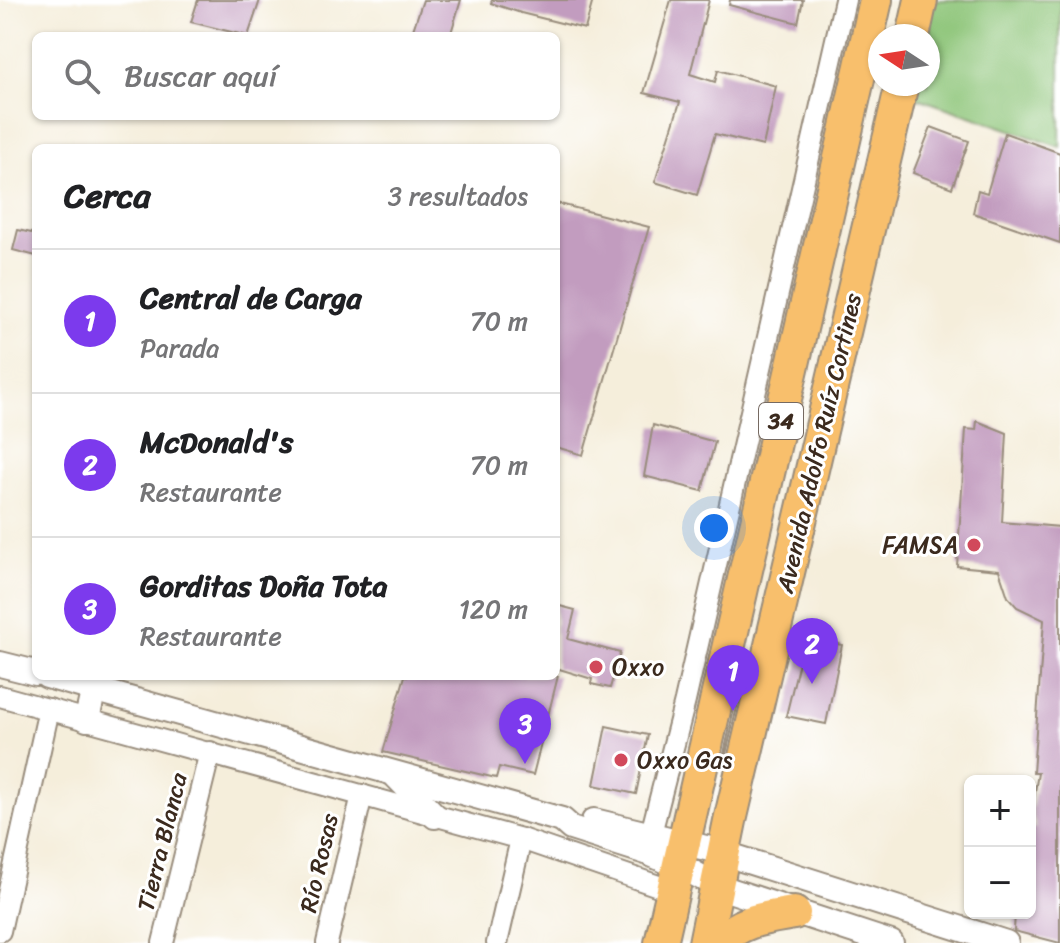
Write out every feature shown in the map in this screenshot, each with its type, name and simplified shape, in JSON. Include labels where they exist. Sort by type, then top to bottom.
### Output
[{"type":"main road","name":"Avenida Adolfo Ruíz Cortines","points":[[661,943],[679,866],[699,704],[760,512],[876,0]]},
{"type":"main road","points":[[916,24],[921,0]]},
{"type":"main road","name":"Avenida Adolfo Ruíz Cortines","points":[[705,943],[899,96]]},
{"type":"main road","points":[[719,943],[733,929],[751,921],[794,913]]},
{"type":"street","points":[[649,843],[699,704],[845,0]]},
{"type":"street","points":[[0,664],[32,672]]},
{"type":"street","points":[[63,680],[562,820],[571,828],[649,843],[679,866],[717,886],[891,943]]},
{"type":"street","points":[[87,719],[94,688]]},
{"type":"street","points":[[0,696],[521,839],[679,866],[724,854],[1006,943]]},
{"type":"street","points":[[0,931],[49,709]]},
{"type":"street","name":"Tierra Blanca","points":[[163,943],[210,752]]},
{"type":"street","points":[[395,774],[435,816]]},
{"type":"street","name":"Río Rosas","points":[[327,943],[362,795]]},
{"type":"street","points":[[497,943],[521,839]]},
{"type":"green space","points":[[931,0],[1060,0],[1060,147],[912,96],[940,96],[940,24],[930,24]]},
{"type":"building","points":[[198,0],[260,0],[249,32],[232,32],[191,22]]},
{"type":"building","points":[[423,0],[461,0],[451,32],[412,32]]},
{"type":"building","points":[[492,0],[593,0],[585,29],[521,13],[491,3]]},
{"type":"building","points":[[671,0],[709,0],[690,74],[715,82],[718,70],[776,86],[763,146],[715,134],[697,195],[655,182],[680,102],[644,93]]},
{"type":"building","points":[[730,0],[803,0],[798,23],[729,5]]},
{"type":"building","points":[[931,127],[969,141],[952,188],[913,173]]},
{"type":"building","points":[[1005,133],[1060,153],[1060,243],[973,213],[978,190],[987,193]]},
{"type":"building","points":[[560,204],[649,227],[583,455],[560,448]]},
{"type":"building","points":[[18,230],[32,233],[32,255],[13,250]]},
{"type":"building","points":[[977,421],[1007,433],[1002,522],[1060,527],[1060,943],[1014,931],[1015,919],[1036,919],[1038,773],[1033,773],[1044,620],[1017,607],[1008,597],[999,570],[957,566],[966,429],[976,430]]},
{"type":"building","points":[[653,425],[715,442],[702,491],[644,476]]},
{"type":"building","points":[[560,606],[575,610],[568,639],[620,653],[610,688],[591,684],[592,679],[560,669]]},
{"type":"building","points":[[805,637],[842,645],[826,724],[786,716]]},
{"type":"building","points":[[744,665],[747,665],[723,758]]},
{"type":"building","points":[[404,680],[557,680],[533,775],[499,767],[496,778],[383,752]]},
{"type":"building","name":"Oxxo Gas","points":[[606,726],[648,735],[636,794],[594,785]]},
{"type":"place","name":"FAMSA","points":[[974,545]]},
{"type":"place","name":"Oxxo","points":[[596,667]]},
{"type":"place","name":"McDonald's","points":[[812,684]]},
{"type":"place","name":"Central de Carga","points":[[733,711]]},
{"type":"place","name":"Oxxo Gas","points":[[621,760]]},
{"type":"place","name":"Gorditas Doña Tota","points":[[525,764]]}]
